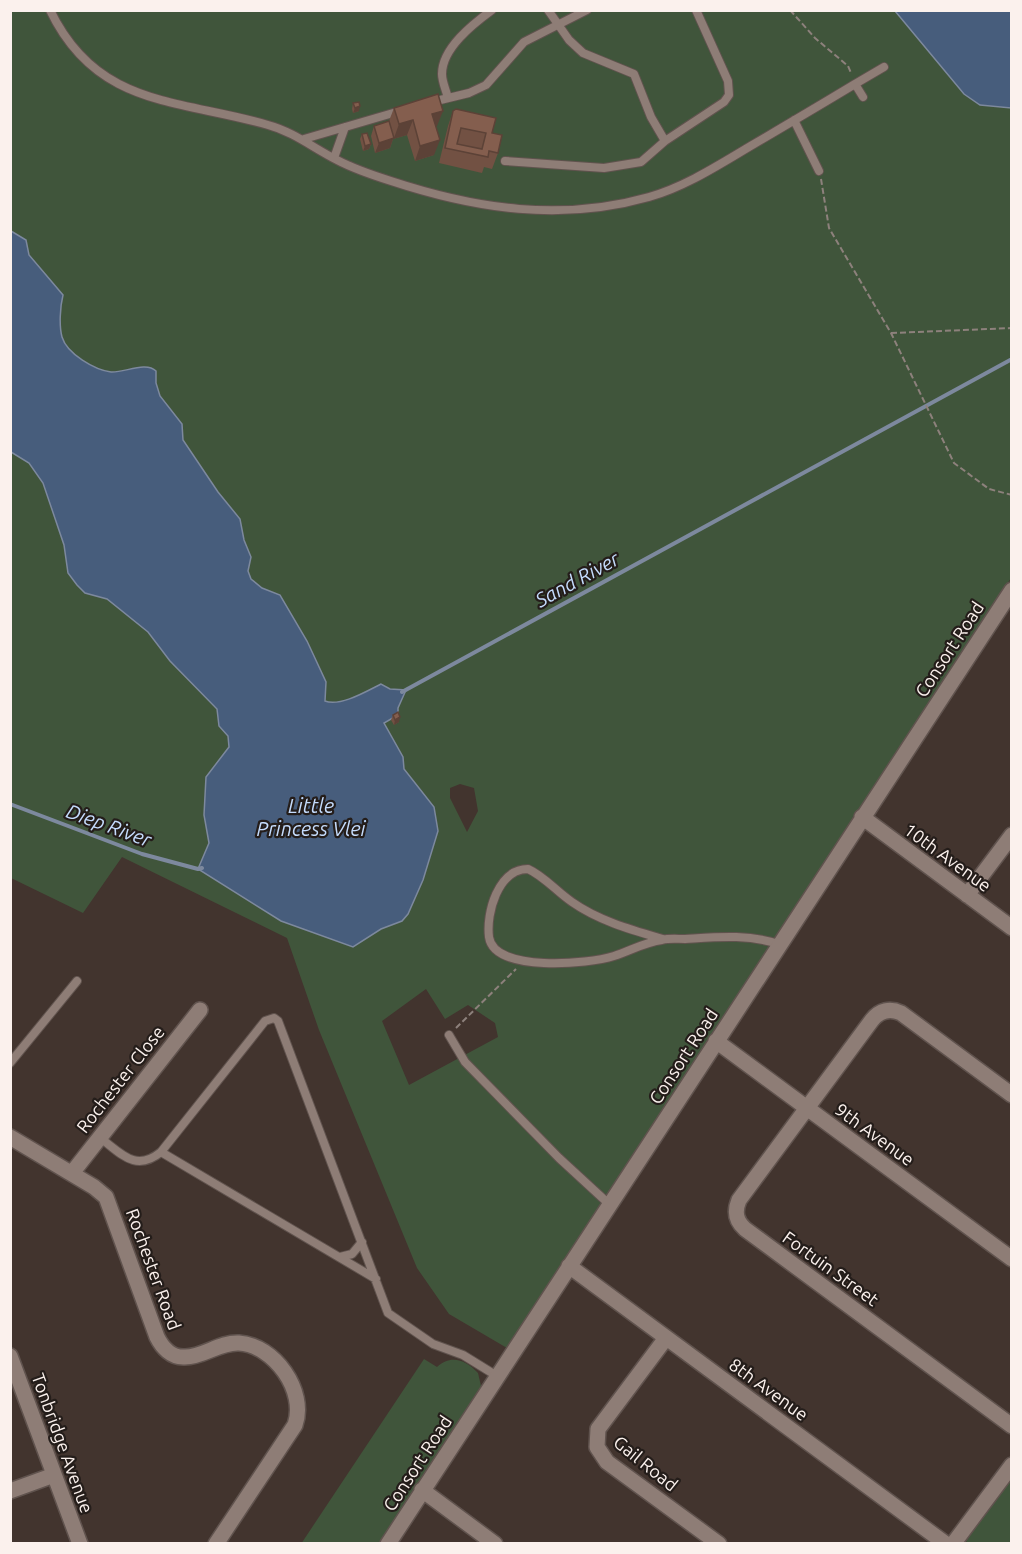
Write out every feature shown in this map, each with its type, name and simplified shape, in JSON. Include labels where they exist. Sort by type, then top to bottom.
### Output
[{"type":"street","name":"Consort Road","points":[[388,1544],[1011,590]]},
{"type":"street","name":"10th Avenue","points":[[862,817],[1011,928]]},
{"type":"street","points":[[967,895],[1011,835]]},
{"type":"street","name":"Rochester Close","points":[[72,1173],[200,1010]]},
{"type":"street","points":[[808,1109],[872,1020],[887,1010],[901,1013],[1011,1095]]},
{"type":"street","name":"9th Avenue","points":[[716,1041],[1011,1259]]},
{"type":"street","name":"Fortuin Street","points":[[808,1109],[739,1200],[736,1212],[739,1223],[1011,1426]]},
{"type":"street","name":"Rochester Road","points":[[10,1137],[94,1187],[107,1200],[157,1337],[166,1350],[186,1358],[225,1344],[244,1344],[281,1365],[292,1383],[298,1407],[295,1425],[216,1544]]},
{"type":"street","name":"8th Avenue","points":[[568,1266],[946,1544]]},
{"type":"street","name":"Gail Road","points":[[666,1338],[598,1429],[597,1447],[608,1462],[719,1544]]},
{"type":"street","name":"Tonbridge Avenue","points":[[10,1356],[80,1544]]},
{"type":"street","points":[[953,1544],[1011,1465]]},
{"type":"street","points":[[10,1491],[54,1475]]},
{"type":"street","points":[[422,1490],[495,1544]]},
{"type":"lane","points":[[50,10],[72,47],[92,67],[116,84],[155,99],[268,125],[304,139],[334,158],[374,176],[462,202],[535,212],[569,211],[621,203],[666,190],[707,172],[884,68]]},
{"type":"lane","points":[[448,98],[442,76],[446,58],[460,37],[492,10]]},
{"type":"lane","points":[[548,10],[583,53],[634,74],[651,117],[665,141]]},
{"type":"lane","points":[[427,104],[469,93],[486,84],[524,42],[587,10]]},
{"type":"lane","points":[[505,161],[604,168],[641,162],[665,141],[714,109],[729,95],[728,81],[696,10]]},
{"type":"lane","points":[[855,84],[863,97]]},
{"type":"lane","points":[[304,139],[406,110]]},
{"type":"lane","points":[[794,120],[819,171]]},
{"type":"lane","points":[[334,158],[345,127]]},
{"type":"lane","points":[[663,939],[627,929],[595,915],[573,903],[534,871],[525,868],[513,875],[494,896],[489,939],[497,952],[509,959],[591,960],[663,939],[748,936],[780,944]]},
{"type":"lane","points":[[10,1063],[77,981]]},
{"type":"lane","points":[[99,1137],[133,1161],[141,1163],[161,1152],[266,1021],[274,1018],[282,1032],[388,1313],[433,1344],[463,1355],[497,1376]]},
{"type":"lane","points":[[448,1035],[465,1062],[559,1158],[609,1204]]},
{"type":"lane","points":[[161,1152],[376,1279]]},
{"type":"lane","points":[[340,1257],[352,1254],[362,1242]]},
{"type":"path","points":[[790,10],[815,38],[848,66],[855,84]]},
{"type":"path","points":[[819,171],[829,228],[891,333],[954,464],[989,489],[1011,495]]},
{"type":"path","points":[[891,333],[1011,328]]},
{"type":"path","points":[[448,1035],[524,960]]},
{"type":"green space","points":[[11,11],[895,11],[980,105],[1011,108],[1011,578],[507,1348],[449,1314],[417,1268],[319,1030],[287,938],[122,857],[83,913],[11,878]],"holes":[[[460,784],[474,788],[478,811],[467,832],[450,798],[450,788]],[[426,989],[445,1019],[468,1005],[495,1023],[498,1037],[409,1085],[382,1021]]]},
{"type":"green space","points":[[424,1359],[437,1367],[453,1360],[463,1362],[478,1373],[481,1386],[380,1543],[301,1544]]},
{"type":"green space","points":[[1011,1474],[1011,1543],[966,1544],[967,1537]]},
{"type":"water","points":[[895,11],[1011,11],[1011,108],[980,105],[964,94]]},
{"type":"water","name":"Little Princess Vlei","points":[[11,231],[26,240],[29,255],[63,295],[60,316],[61,333],[65,343],[75,355],[105,371],[116,372],[147,367],[156,371],[156,383],[160,396],[182,424],[183,440],[218,492],[240,519],[244,540],[251,557],[248,571],[251,579],[262,588],[280,595],[307,641],[326,682],[325,701],[346,700],[381,684],[390,689],[406,690],[398,708],[398,715],[384,723],[403,757],[404,769],[434,807],[438,831],[423,880],[408,914],[402,921],[381,929],[353,947],[281,921],[198,869],[209,843],[204,815],[206,777],[229,747],[228,736],[219,726],[217,709],[170,661],[148,632],[107,599],[85,593],[77,585],[68,573],[64,545],[43,483],[29,463],[11,452]]},
{"type":"building","points":[[438,94],[443,111],[432,114],[440,140],[420,146],[413,120],[399,124],[394,108]]},
{"type":"building","points":[[359,102],[360,106],[355,108],[353,103]]},
{"type":"building","points":[[456,109],[496,118],[492,133],[502,135],[498,153],[489,151],[488,157],[445,148],[453,111]],"holes":[[[461,128],[486,133],[482,149],[457,144]]]},
{"type":"building","points":[[389,121],[394,138],[379,143],[374,126]]},
{"type":"building","points":[[367,133],[371,144],[365,146],[362,134]]},
{"type":"building","points":[[398,712],[400,717],[395,720],[393,715]]},
{"type":"waterway","name":"Sand River","points":[[402,692],[1012,359]]},
{"type":"waterway","name":"Diep River","points":[[10,804],[142,854],[198,869],[202,868]]}]
